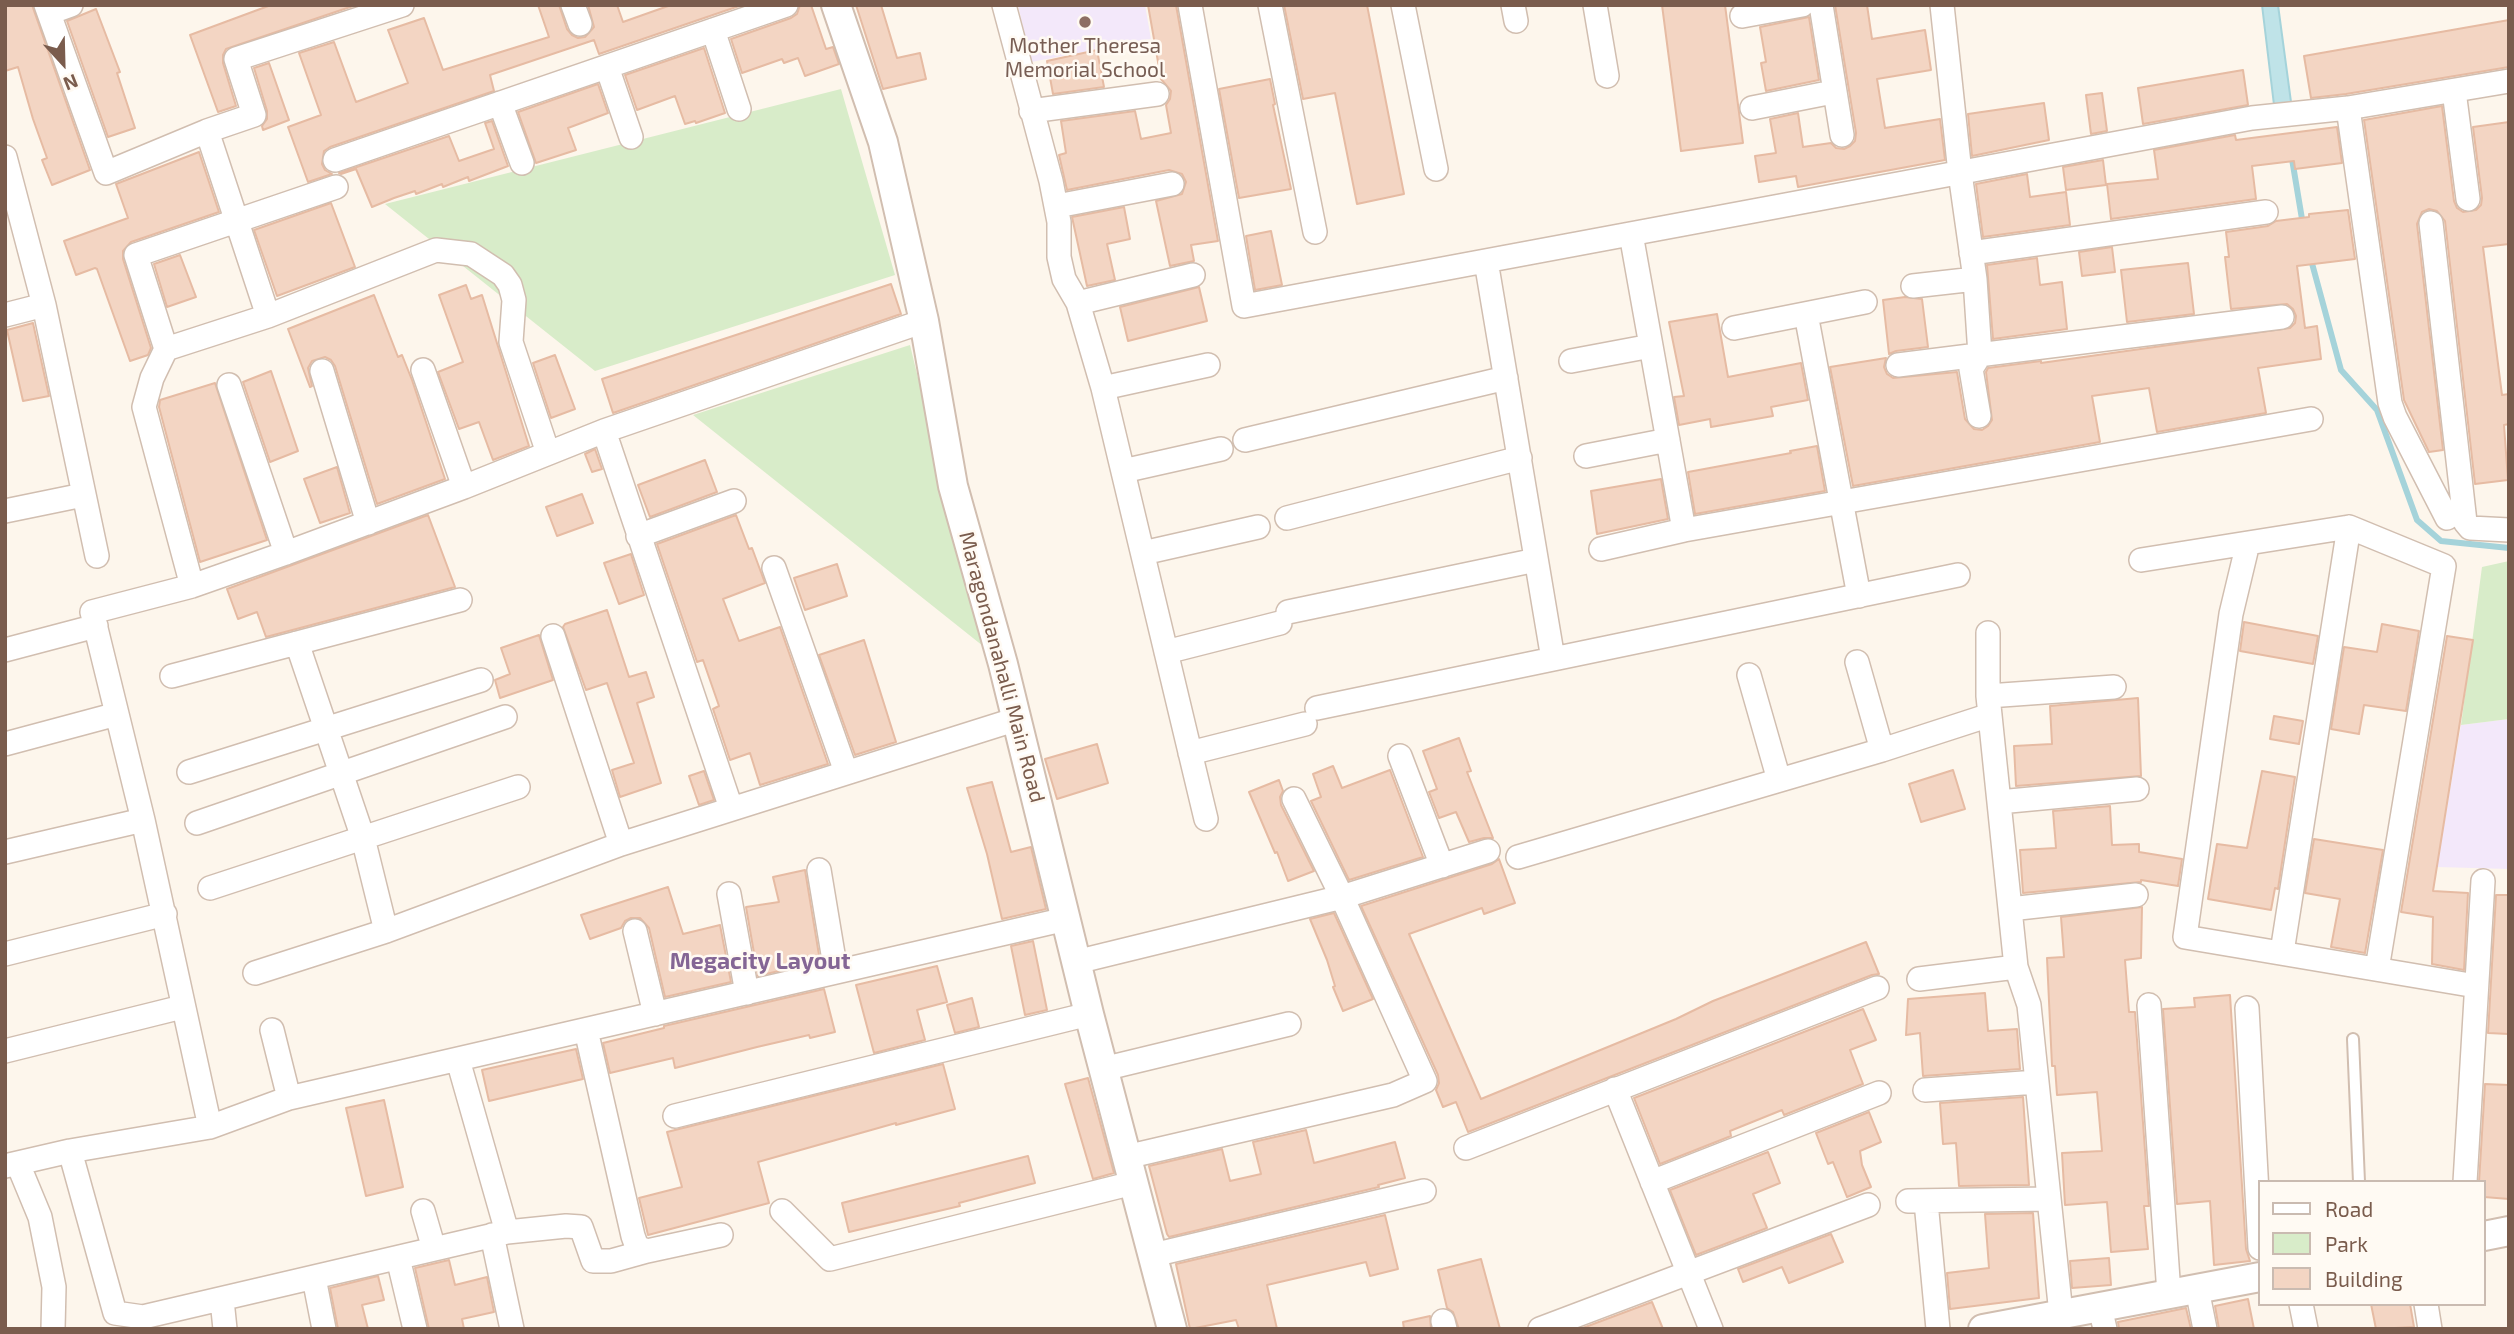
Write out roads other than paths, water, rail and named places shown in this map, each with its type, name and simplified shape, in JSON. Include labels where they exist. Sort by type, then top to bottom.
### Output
[{"type":"street","points":[[71,5],[47,9],[106,173],[207,131],[254,116],[236,60],[402,5]]},
{"type":"street","points":[[335,160],[786,5]]},
{"type":"street","name":"Maragondanahalli Main Road","points":[[836,5],[883,142],[924,321],[953,486],[1017,719],[1089,1014],[1172,1329]]},
{"type":"street","points":[[1004,5],[1057,206],[1059,257],[1064,279],[1079,303],[1103,388],[1206,819]]},
{"type":"street","points":[[1190,5],[1244,306],[2252,118],[2348,108],[2509,81]]},
{"type":"street","points":[[1270,5],[1315,232]]},
{"type":"street","points":[[1403,5],[1436,169]]},
{"type":"street","points":[[1595,5],[1607,76]]},
{"type":"street","points":[[1742,16],[1802,5]]},
{"type":"street","points":[[1821,5],[1842,135]]},
{"type":"street","points":[[1942,5],[1960,173],[1975,279],[1980,355],[1971,369],[1979,416]]},
{"type":"street","points":[[713,30],[739,109]]},
{"type":"street","points":[[607,67],[631,137]]},
{"type":"street","points":[[2454,91],[2468,198]]},
{"type":"street","points":[[1752,108],[1833,92]]},
{"type":"street","points":[[1031,110],[1157,94]]},
{"type":"street","points":[[500,103],[522,163]]},
{"type":"street","points":[[2348,108],[2390,403],[2446,518]]},
{"type":"street","points":[[207,131],[268,316]]},
{"type":"street","points":[[5,157],[44,305],[97,556]]},
{"type":"street","points":[[1057,206],[1172,184]]},
{"type":"street","points":[[192,586],[144,407],[152,378],[166,349],[136,255],[336,187]]},
{"type":"street","points":[[1971,253],[2266,212]]},
{"type":"street","points":[[2431,223],[2465,522],[2470,528],[2509,530]]},
{"type":"street","points":[[1631,234],[1684,530]]},
{"type":"street","points":[[166,349],[268,316],[436,250],[471,254],[503,275],[510,285],[514,300],[510,342],[548,453]]},
{"type":"street","points":[[1486,261],[1553,659]]},
{"type":"street","points":[[1079,303],[1193,275]]},
{"type":"street","points":[[1913,286],[1975,279]]},
{"type":"street","points":[[1734,328],[1865,302]]},
{"type":"street","points":[[5,315],[44,305]]},
{"type":"street","points":[[1806,314],[1859,596]]},
{"type":"street","points":[[1898,365],[2282,317]]},
{"type":"street","points":[[210,1127],[182,1007],[144,820],[92,612],[192,586],[464,487],[604,431],[924,321]]},
{"type":"street","points":[[1571,361],[1651,346]]},
{"type":"street","points":[[1103,388],[1208,365]]},
{"type":"street","points":[[423,370],[464,487]]},
{"type":"street","points":[[323,372],[368,523]]},
{"type":"street","points":[[1245,440],[1506,378]]},
{"type":"street","points":[[229,385],[286,553]]},
{"type":"street","points":[[1601,549],[1684,530],[2311,419]]},
{"type":"street","points":[[604,431],[731,808]]},
{"type":"street","points":[[1586,456],[1668,440]]},
{"type":"street","points":[[1123,471],[1221,449]]},
{"type":"street","points":[[1287,518],[1520,458]]},
{"type":"street","points":[[5,511],[83,495]]},
{"type":"street","points":[[638,536],[734,500]]},
{"type":"street","points":[[1143,553],[1258,527]]},
{"type":"street","points":[[2281,952],[2349,527]]},
{"type":"street","points":[[2141,560],[2349,527],[2444,566],[2377,969]]},
{"type":"street","points":[[2248,543],[2231,614],[2185,937],[2476,986]]},
{"type":"street","points":[[1166,652],[1284,617],[1536,560]]},
{"type":"street","points":[[774,568],[846,772]]},
{"type":"street","points":[[1191,753],[1311,716],[1553,659],[1958,575]]},
{"type":"street","points":[[172,676],[460,600]]},
{"type":"street","points":[[5,650],[96,626]]},
{"type":"street","points":[[1988,633],[1989,705],[2016,967],[2029,1005],[2061,1314]]},
{"type":"street","points":[[554,636],[621,844]]},
{"type":"street","points":[[297,643],[363,838],[386,931]]},
{"type":"street","points":[[1857,662],[1882,750]]},
{"type":"street","points":[[1749,675],[1779,780]]},
{"type":"street","points":[[189,772],[481,680]]},
{"type":"street","points":[[1518,857],[1882,750],[1989,705],[2114,687]]},
{"type":"street","points":[[5,744],[117,715]]},
{"type":"street","points":[[197,823],[505,717]]},
{"type":"street","points":[[255,973],[386,931],[621,844],[1017,719]]},
{"type":"street","points":[[1400,756],[1442,866]]},
{"type":"street","points":[[210,888],[518,787]]},
{"type":"street","points":[[1999,802],[2137,789]]},
{"type":"street","points":[[782,1211],[830,1258],[1393,1095],[1425,1081],[1342,897],[1294,799]]},
{"type":"street","points":[[5,852],[144,820]]},
{"type":"street","points":[[1076,962],[1342,897],[1488,851]]},
{"type":"street","points":[[818,870],[836,972]]},
{"type":"street","points":[[2465,1180],[2483,881]]},
{"type":"street","points":[[729,894],[747,993]]},
{"type":"street","points":[[2010,909],[2136,895]]},
{"type":"street","points":[[5,954],[164,914]]},
{"type":"street","points":[[53,1329],[54,1287],[40,1217],[12,1165],[70,1151],[210,1127],[289,1098],[1066,919]]},
{"type":"street","points":[[635,931],[655,1014]]},
{"type":"street","points":[[1919,979],[2016,967]]},
{"type":"street","points":[[1466,1148],[1877,988]]},
{"type":"street","points":[[2149,1005],[2169,1294]]},
{"type":"street","points":[[5,1051],[182,1007]]},
{"type":"street","points":[[2247,1008],[2258,1211]]},
{"type":"street","points":[[675,1116],[1089,1014]]},
{"type":"street","points":[[1103,1069],[1289,1024]]},
{"type":"street","points":[[272,1030],[289,1098]]},
{"type":"street","points":[[586,1030],[633,1236],[637,1247],[647,1251]]},
{"type":"street","points":[[458,1060],[500,1234],[512,1329]]},
{"type":"street","points":[[1925,1090],[2037,1082]]},
{"type":"street","points":[[1615,1089],[1711,1329]]},
{"type":"street","points":[[1652,1182],[1879,1093]]},
{"type":"street","points":[[70,1151],[115,1313],[143,1323],[222,1300],[500,1234],[566,1226],[581,1227],[593,1261],[611,1261],[721,1236]]},
{"type":"street","points":[[1153,1255],[1424,1191]]},
{"type":"street","points":[[1938,1329],[1917,1201],[2049,1199]]},
{"type":"street","points":[[1540,1329],[1868,1205]]},
{"type":"street","points":[[423,1211],[434,1249]]},
{"type":"street","points":[[2486,1236],[2509,1231]]},
{"type":"street","points":[[398,1258],[415,1329]]},
{"type":"street","points":[[1983,1329],[2031,1324],[2061,1314],[2103,1318],[2169,1294],[2258,1277]]},
{"type":"street","points":[[314,1278],[324,1329]]},
{"type":"street","points":[[2197,1289],[2205,1329]]},
{"type":"street","points":[[222,1300],[225,1329]]},
{"type":"street","points":[[2301,1306],[2306,1329]]},
{"type":"street","points":[[2426,1306],[2430,1329]]},
{"type":"lane","points":[[2353,1039],[2359,1180]]},
{"type":"water","points":[[2262,5],[2278,5],[2291,102],[2274,105]]},
{"type":"waterway","points":[[2291,153],[2303,225]]},
{"type":"waterway","points":[[2310,256],[2341,370],[2377,410],[2417,520],[2441,541],[2509,548]]},
{"type":"place","name":"Mother Theresa Memorial School","points":[[1085,22]]},
{"type":"district","name":"Megacity Layout","points":[[760,961]]}]
